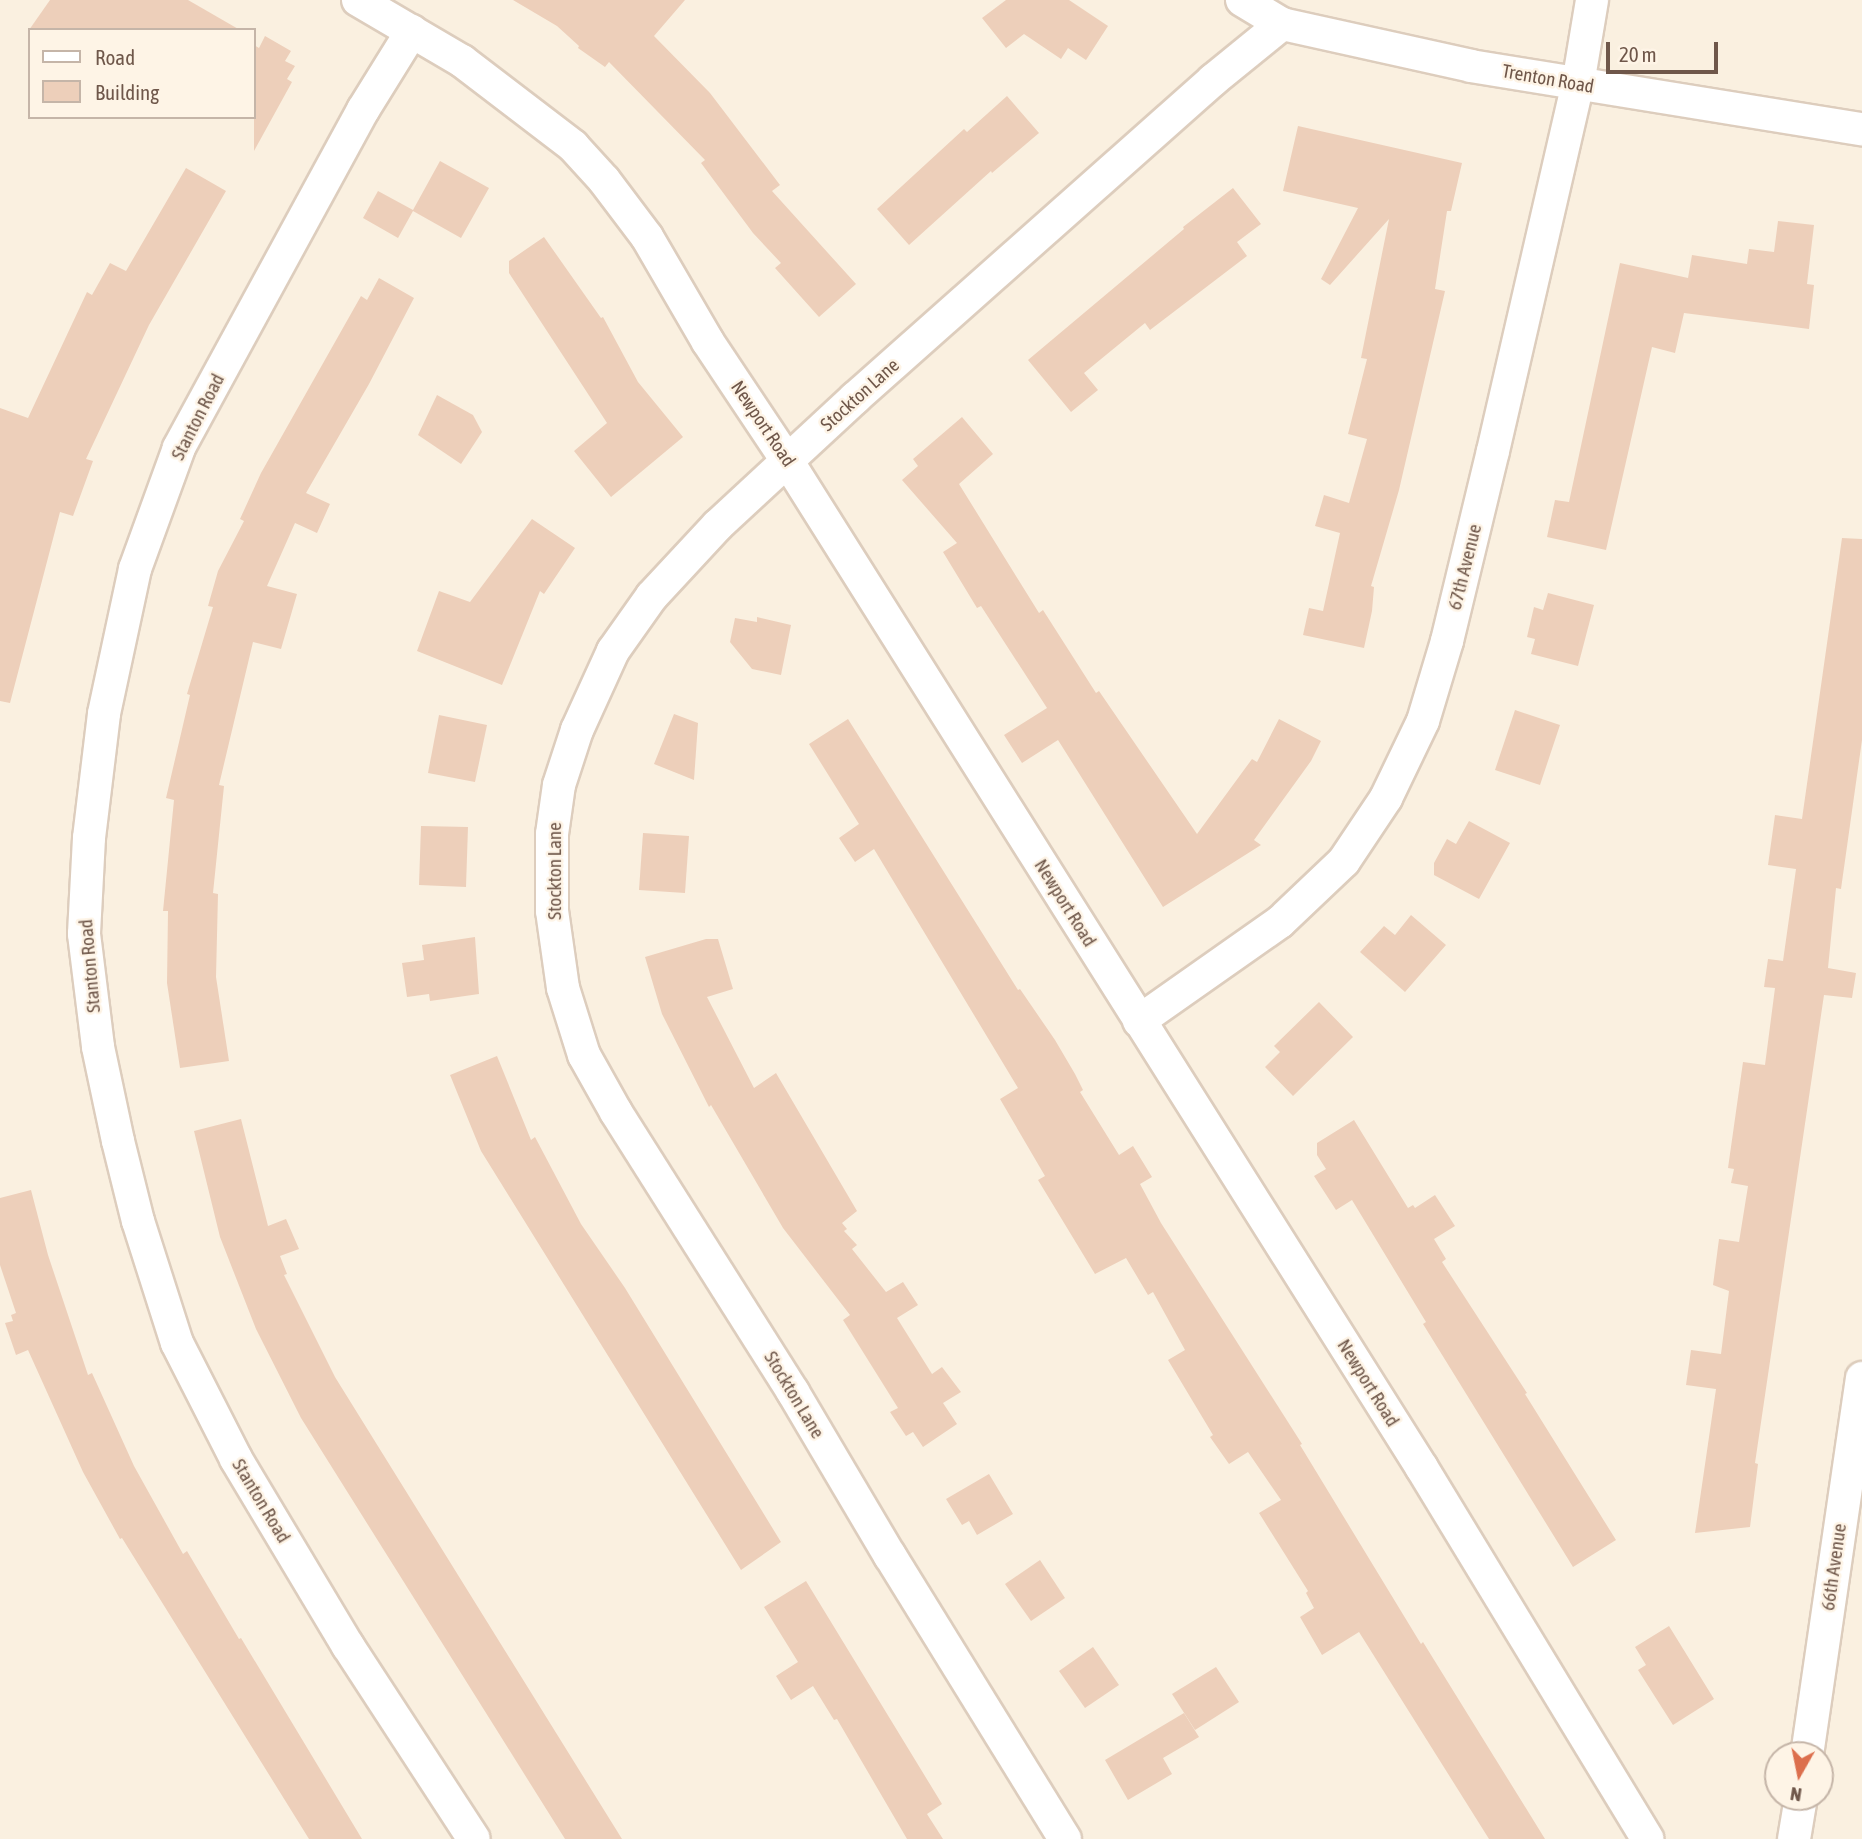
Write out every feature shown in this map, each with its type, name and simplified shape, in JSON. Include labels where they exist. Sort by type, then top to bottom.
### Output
[{"type":"street","name":"Newport Road","points":[[358,0],[462,61],[573,146],[604,180],[647,237],[708,342],[788,462],[1415,1457],[1648,1839]]},
{"type":"street","name":"Trenton Road","points":[[1242,0],[1282,24],[1471,66],[1862,129]]},
{"type":"street","name":"67th Avenue","points":[[1139,1021],[1280,922],[1344,861],[1386,798],[1423,722],[1454,614],[1578,84],[1592,0]]},
{"type":"street","name":"Stockton Lane","points":[[1065,1839],[890,1556],[786,1381],[616,1112],[584,1055],[563,988],[552,911],[552,834],[559,785],[577,730],[613,651],[652,596],[718,525],[855,398],[1202,89],[1282,24]]},
{"type":"street","name":"Stanton Road","points":[[412,31],[357,122],[179,447],[135,569],[104,714],[89,838],[84,934],[97,1047],[118,1141],[138,1221],[177,1343],[236,1459],[306,1576],[474,1839]]},
{"type":"street","name":"66th Avenue","points":[[1809,1741],[1862,1378]]},
{"type":"street","points":[[1794,1839],[1799,1811]]},
{"type":"building","points":[[50,0],[188,0],[237,28],[30,28]]},
{"type":"building","points":[[513,0],[685,0],[654,36],[710,93],[780,185],[772,191],[856,284],[819,317],[775,268],[781,263],[753,233],[701,163],[705,160],[609,62],[605,67],[578,48],[579,46],[557,26]]},
{"type":"building","points":[[1006,0],[1069,0],[1108,26],[1086,60],[1068,48],[1061,59],[1024,34],[1006,48],[982,18]]},
{"type":"building","points":[[265,36],[291,51],[285,61],[295,66],[287,79],[292,82],[254,151],[256,46],[259,48]]},
{"type":"building","points":[[1007,96],[1039,133],[992,173],[991,171],[909,245],[877,209],[964,129],[967,132]]},
{"type":"building","points":[[1298,126],[1462,163],[1451,211],[1447,211],[1435,289],[1445,291],[1399,490],[1371,586],[1374,587],[1372,611],[1364,648],[1303,635],[1309,608],[1323,611],[1340,533],[1315,526],[1324,495],[1349,503],[1367,439],[1348,434],[1367,359],[1361,358],[1389,219],[1330,285],[1321,279],[1358,208],[1283,191]]},
{"type":"building","points":[[440,161],[489,188],[461,238],[413,211],[398,238],[363,218],[378,191],[413,210]]},
{"type":"building","points":[[186,168],[226,191],[149,325],[86,459],[93,461],[73,516],[60,512],[10,703],[0,701],[0,408],[28,418],[87,292],[92,295],[110,263],[126,271]]},
{"type":"building","points":[[1233,188],[1261,224],[1237,242],[1247,256],[1150,330],[1145,323],[1084,373],[1098,390],[1071,412],[1028,360],[1184,229],[1183,227]]},
{"type":"building","points":[[1778,221],[1814,225],[1807,284],[1814,285],[1809,329],[1684,313],[1675,353],[1652,347],[1606,550],[1547,537],[1555,500],[1569,502],[1620,263],[1688,278],[1692,255],[1747,264],[1749,249],[1774,252]]},
{"type":"building","points":[[544,237],[601,318],[603,317],[638,382],[683,437],[611,497],[574,451],[607,423],[509,273],[509,261]]},
{"type":"building","points":[[379,278],[414,298],[369,384],[306,493],[330,504],[317,533],[295,523],[267,586],[297,594],[281,649],[253,642],[219,785],[224,786],[213,893],[218,894],[216,977],[229,1061],[180,1068],[167,983],[168,911],[163,911],[174,800],[166,798],[190,695],[187,694],[213,607],[208,606],[218,571],[244,521],[240,519],[261,473],[361,296],[367,300]]},
{"type":"building","points":[[437,395],[473,415],[482,432],[461,464],[418,435]]},
{"type":"building","points":[[962,417],[993,454],[959,484],[1039,613],[1043,610],[1096,693],[1099,691],[1197,834],[1252,759],[1257,762],[1279,719],[1321,741],[1311,761],[1254,840],[1261,845],[1163,907],[1058,740],[1022,763],[1004,735],[1047,708],[981,606],[977,608],[943,552],[957,543],[902,480],[918,466],[913,459]]},
{"type":"building","points":[[532,519],[575,548],[544,594],[540,591],[502,685],[417,651],[439,591],[470,602]]},
{"type":"building","points":[[1842,538],[1862,539],[1862,740],[1841,889],[1836,888],[1828,968],[1856,973],[1852,998],[1824,995],[1755,1463],[1758,1464],[1750,1527],[1695,1533],[1716,1389],[1686,1385],[1691,1350],[1721,1354],[1729,1291],[1713,1285],[1719,1239],[1739,1242],[1748,1186],[1731,1183],[1734,1169],[1728,1168],[1743,1062],[1765,1065],[1775,988],[1764,987],[1768,959],[1783,961],[1796,869],[1768,865],[1775,815],[1802,819]]},
{"type":"building","points":[[1548,593],[1594,605],[1578,666],[1531,654],[1535,639],[1527,637],[1534,607],[1543,610]]},
{"type":"building","points":[[757,617],[791,625],[781,675],[752,669],[730,642],[735,618],[757,622]]},
{"type":"building","points":[[1515,710],[1560,725],[1540,785],[1495,770]]},
{"type":"building","points":[[674,714],[698,723],[694,780],[654,764]]},
{"type":"building","points":[[439,715],[487,725],[475,782],[428,773]]},
{"type":"building","points":[[848,719],[1018,990],[1020,989],[1055,1040],[1083,1090],[1080,1092],[1119,1155],[1133,1146],[1152,1177],[1140,1184],[1161,1223],[1302,1444],[1300,1445],[1421,1644],[1423,1642],[1545,1839],[1489,1839],[1359,1632],[1322,1655],[1300,1617],[1314,1608],[1306,1593],[1308,1591],[1259,1513],[1281,1500],[1248,1452],[1229,1464],[1210,1437],[1213,1435],[1168,1360],[1185,1350],[1153,1292],[1148,1295],[1126,1258],[1095,1274],[1038,1180],[1045,1176],[1000,1099],[1018,1088],[874,849],[855,862],[839,838],[859,824],[809,744]]},
{"type":"building","points":[[1469,821],[1510,843],[1479,899],[1434,875],[1434,863],[1447,839],[1456,844]]},
{"type":"building","points":[[421,826],[468,827],[466,887],[419,885]]},
{"type":"building","points":[[643,833],[689,836],[685,893],[639,890]]},
{"type":"building","points":[[1411,915],[1446,945],[1405,992],[1360,952],[1384,926],[1395,935]]},
{"type":"building","points":[[475,937],[479,994],[430,1001],[429,994],[407,997],[402,963],[424,960],[422,945]]},
{"type":"building","points":[[706,939],[718,939],[733,989],[707,997],[754,1088],[776,1073],[857,1211],[842,1223],[847,1229],[844,1231],[857,1245],[852,1249],[886,1292],[903,1282],[918,1305],[897,1318],[932,1374],[942,1367],[961,1392],[943,1403],[957,1424],[923,1447],[913,1432],[906,1436],[890,1412],[898,1408],[843,1320],[850,1315],[783,1228],[711,1105],[709,1107],[662,1014],[645,957]]},
{"type":"building","points":[[1319,1002],[1353,1037],[1293,1096],[1265,1067],[1280,1052],[1274,1046]]},
{"type":"building","points":[[497,1056],[531,1140],[535,1137],[581,1224],[625,1288],[781,1542],[741,1570],[481,1151],[450,1075]]},
{"type":"building","points":[[241,1119],[268,1226],[286,1219],[299,1249],[280,1256],[287,1274],[284,1275],[335,1377],[622,1839],[565,1839],[301,1418],[256,1329],[220,1237],[194,1131]]},
{"type":"building","points":[[1354,1120],[1408,1208],[1413,1205],[1415,1208],[1435,1195],[1455,1226],[1434,1239],[1446,1259],[1442,1262],[1527,1393],[1525,1394],[1616,1540],[1573,1567],[1423,1324],[1426,1322],[1352,1200],[1336,1210],[1314,1176],[1326,1169],[1317,1155],[1317,1143]]},
{"type":"building","points":[[31,1190],[48,1255],[88,1375],[92,1373],[134,1466],[183,1554],[187,1551],[362,1839],[309,1839],[122,1538],[120,1539],[83,1472],[28,1350],[16,1355],[5,1323],[13,1321],[11,1315],[16,1313],[0,1265],[0,1198]]},
{"type":"building","points":[[989,1474],[1013,1514],[977,1535],[969,1521],[962,1525],[946,1499]]},
{"type":"building","points":[[1040,1560],[1065,1598],[1031,1621],[1005,1584]]},
{"type":"building","points":[[806,1581],[942,1804],[927,1814],[943,1839],[907,1839],[837,1719],[834,1720],[813,1686],[791,1700],[776,1676],[798,1662],[764,1607]]},
{"type":"building","points":[[1669,1626],[1714,1699],[1673,1725],[1638,1670],[1646,1665],[1635,1647]]},
{"type":"building","points":[[1093,1647],[1119,1685],[1085,1708],[1059,1671]]},
{"type":"building","points":[[1216,1667],[1239,1702],[1195,1730],[1172,1694]]},
{"type":"building","points":[[1184,1713],[1199,1737],[1163,1758],[1172,1774],[1128,1800],[1105,1760]]}]
